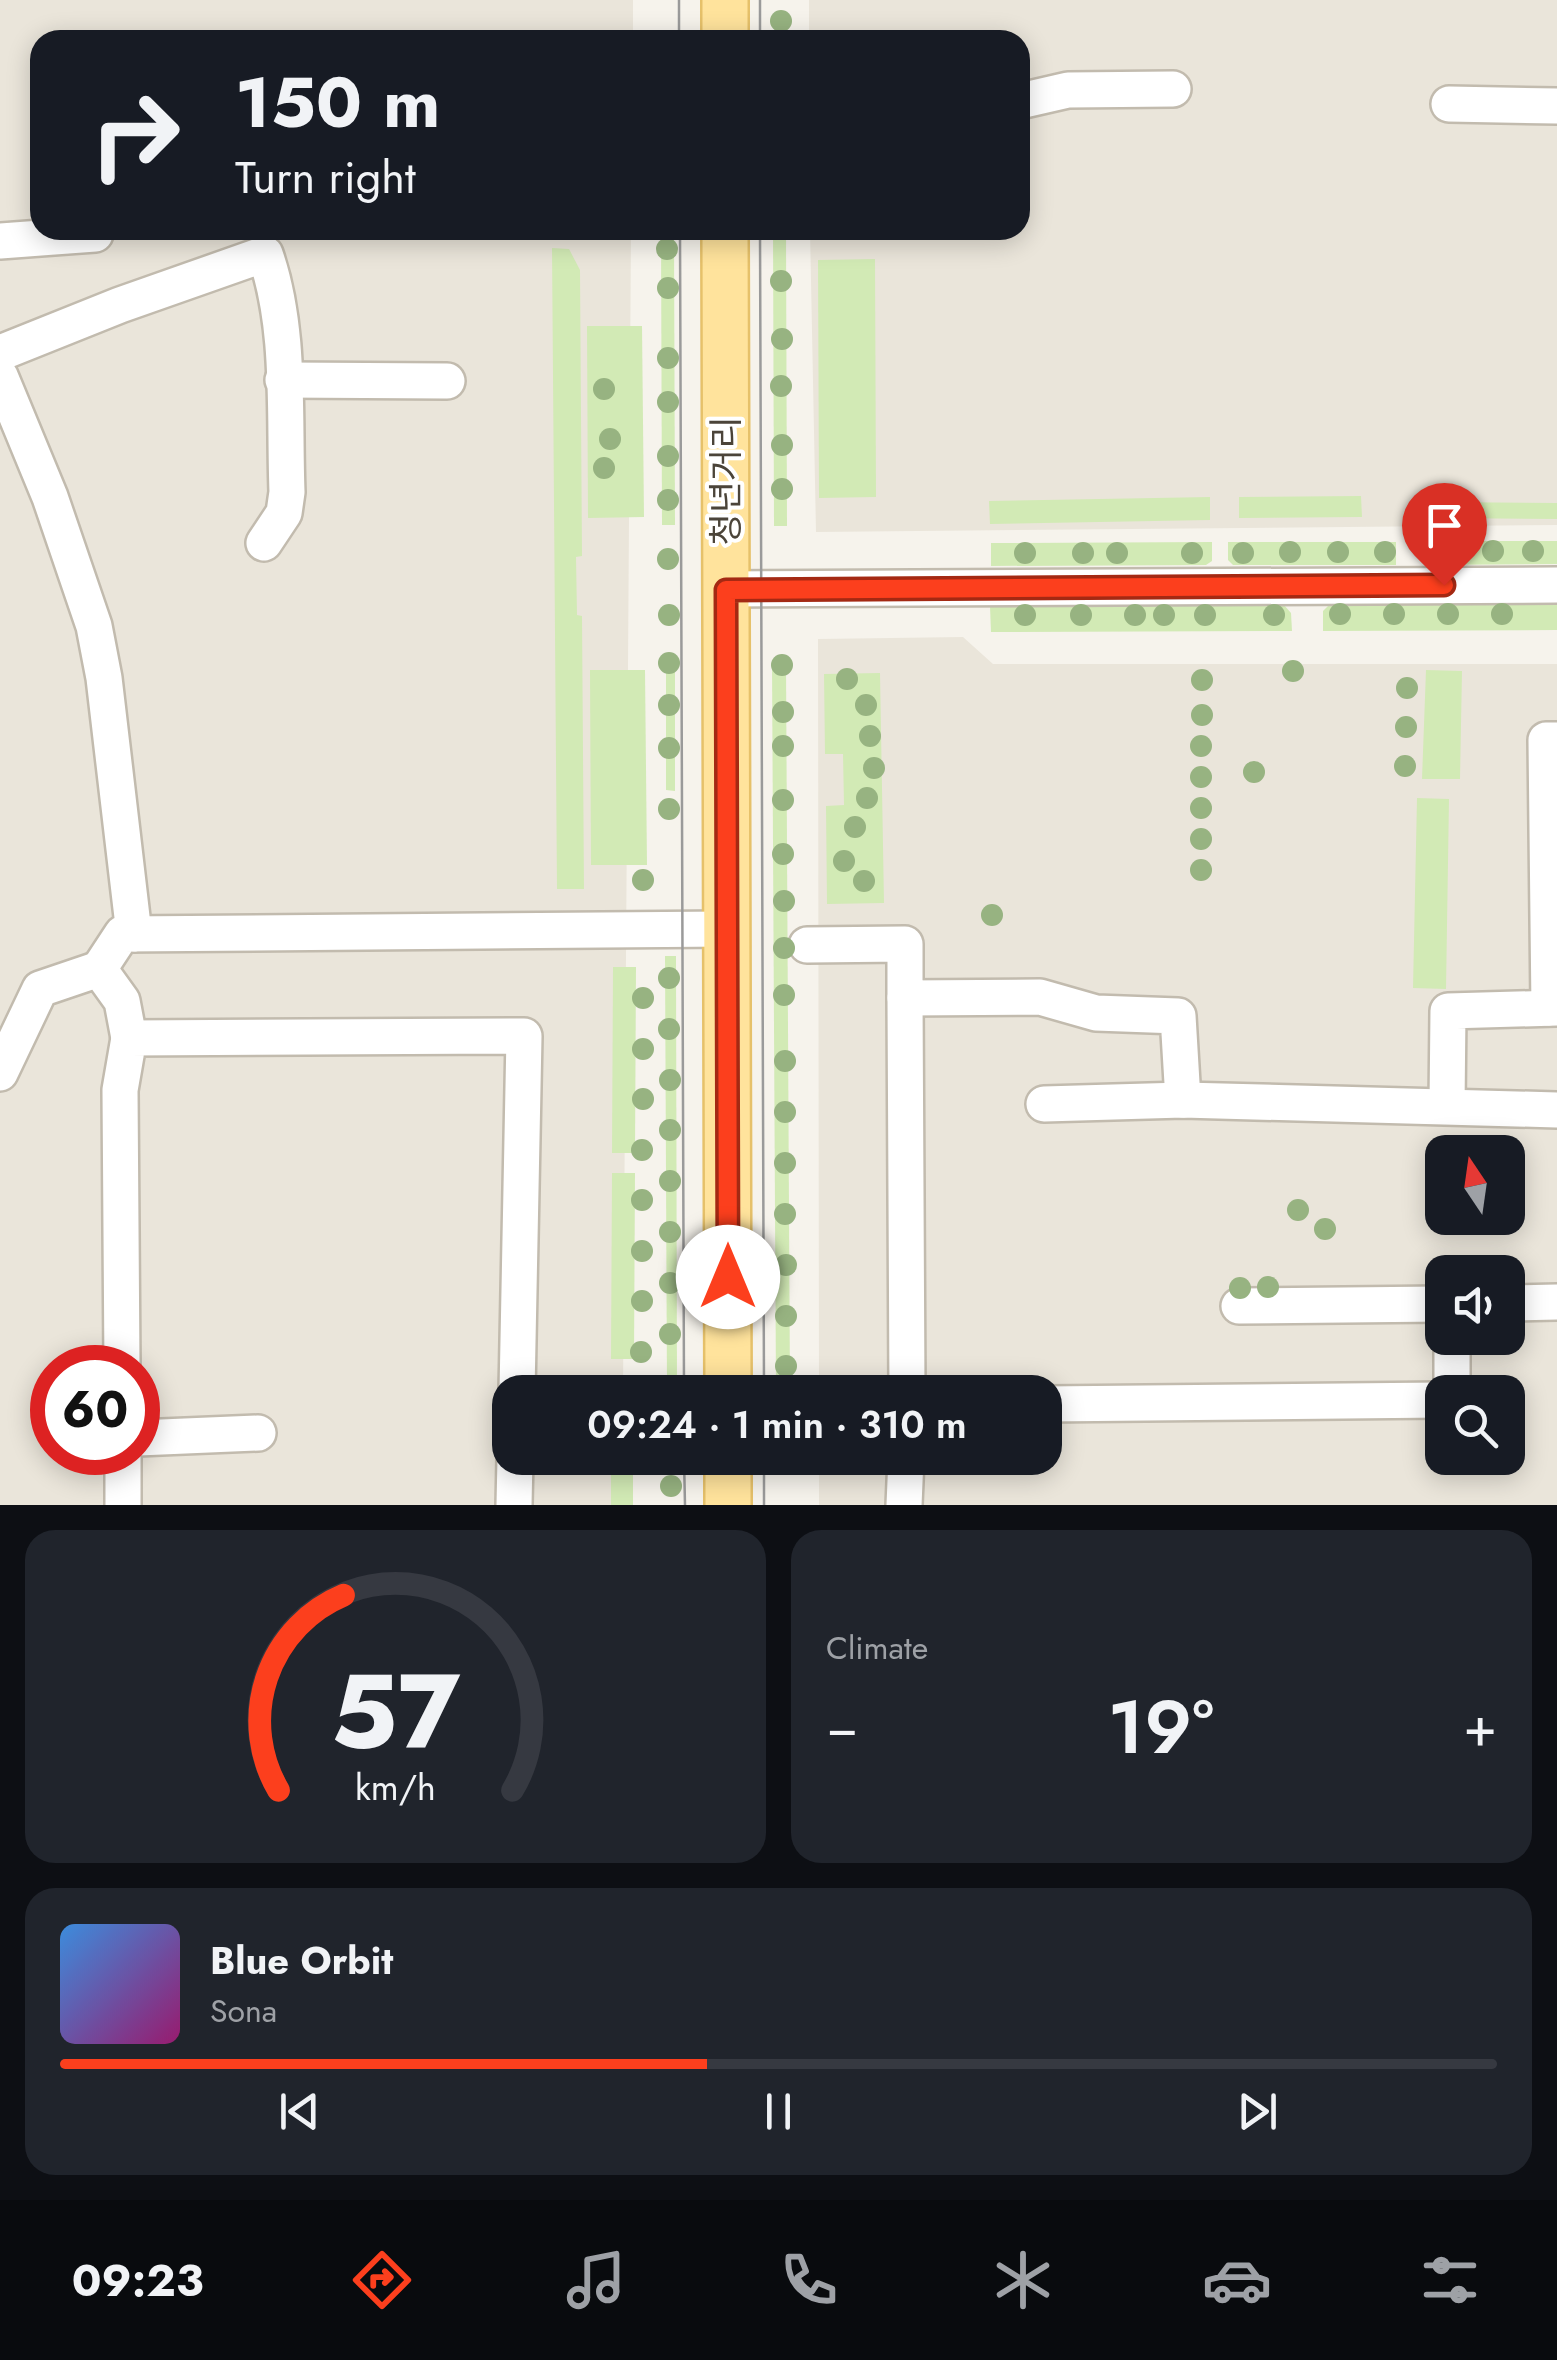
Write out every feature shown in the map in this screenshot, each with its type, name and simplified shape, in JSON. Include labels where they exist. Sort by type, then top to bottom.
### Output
[{"type":"main road","points":[[724,0],[725,30]]},
{"type":"main road","name":"청년거리","points":[[725,240],[728,1375]]},
{"type":"main road","points":[[728,1475],[728,1505]]},
{"type":"street","points":[[1030,99],[1068,90],[1173,89]]},
{"type":"street","points":[[1448,104],[1557,106]]},
{"type":"street","points":[[0,241],[30,239]]},
{"type":"street","points":[[0,353],[265,254],[276,285],[287,492],[284,512],[264,543]]},
{"type":"street","points":[[0,376],[50,497],[94,626],[134,934]]},
{"type":"street","points":[[283,380],[448,381]]},
{"type":"street","points":[[726,590],[1557,585]]},
{"type":"street","points":[[1448,1106],[1448,1011],[1553,1008],[1546,740],[1557,740]]},
{"type":"street","points":[[0,1073],[40,988],[99,969],[122,934],[727,929]]},
{"type":"street","points":[[807,944],[905,944],[907,1375]]},
{"type":"street","points":[[99,969],[122,1001],[129,1038],[120,1090],[122,1345]]},
{"type":"street","points":[[905,998],[1040,997],[1096,1013],[1178,1016],[1182,1100]]},
{"type":"street","points":[[129,1038],[524,1036],[516,1375]]},
{"type":"street","points":[[1044,1104],[1182,1100],[1557,1110]]},
{"type":"street","points":[[1525,1303],[1557,1302]]},
{"type":"street","points":[[1239,1306],[1425,1304]]},
{"type":"street","points":[[1062,1404],[1425,1400]]},
{"type":"street","points":[[160,1437],[258,1433]]},
{"type":"street","points":[[123,1475],[124,1505]]},
{"type":"street","points":[[514,1505],[515,1475]]},
{"type":"street","points":[[904,1505],[905,1475]]},
{"type":"shaded area","points":[[0,0],[633,0],[633,30],[30,30],[30,240],[631,240],[623,1375],[492,1375],[492,1475],[622,1475],[622,1505],[0,1505]]},
{"type":"shaded area","points":[[809,0],[1557,0],[1557,525],[816,532],[810,240],[1030,240],[1030,30],[809,30]]},
{"type":"shaded area","points":[[963,637],[993,664],[1557,664],[1557,1505],[819,1505],[819,1475],[1062,1475],[1062,1375],[819,1375],[818,639]]},
{"type":"green space","points":[[661,240],[674,240],[675,525],[662,525]]},
{"type":"green space","points":[[773,240],[786,240],[787,526],[774,526]]},
{"type":"green space","points":[[552,248],[569,249],[580,270],[582,556],[576,557],[577,615],[582,616],[584,889],[557,889]]},
{"type":"green space","points":[[875,259],[876,497],[819,498],[818,260]]},
{"type":"green space","points":[[587,326],[642,326],[644,517],[588,518]]},
{"type":"green space","points":[[1361,496],[1362,517],[1239,518],[1239,497]]},
{"type":"green space","points":[[1210,497],[1210,520],[990,524],[989,501]]},
{"type":"green space","points":[[1435,502],[1557,503],[1557,519],[1435,518]]},
{"type":"green space","points":[[1427,541],[1557,541],[1557,564],[1427,565]]},
{"type":"green space","points":[[1212,542],[1212,561],[1206,565],[991,566],[991,543]]},
{"type":"green space","points":[[1228,542],[1396,542],[1396,565],[1233,565],[1228,560]]},
{"type":"green space","points":[[1557,604],[1557,630],[1323,631],[1323,611],[1329,605]]},
{"type":"green space","points":[[1284,605],[1291,613],[1292,631],[991,632],[990,606]]},
{"type":"green space","points":[[666,656],[675,656],[675,791],[666,790]]},
{"type":"green space","points":[[772,662],[786,662],[790,1375],[776,1375]]},
{"type":"green space","points":[[590,670],[645,670],[647,865],[591,865]]},
{"type":"green space","points":[[1426,670],[1462,671],[1460,779],[1422,779]]},
{"type":"green space","points":[[880,673],[884,903],[827,904],[826,806],[844,805],[843,754],[825,754],[824,674]]},
{"type":"green space","points":[[1417,798],[1449,799],[1446,989],[1413,988]]},
{"type":"green space","points":[[665,956],[676,956],[677,1375],[667,1375]]},
{"type":"green space","points":[[613,967],[636,967],[635,1153],[612,1153]]},
{"type":"green space","points":[[612,1173],[635,1173],[634,1359],[611,1359]]},
{"type":"green space","points":[[611,1475],[633,1475],[633,1505],[611,1505]]},
{"type":"tram line","points":[[679,0],[679,30]]},
{"type":"tram line","points":[[760,0],[760,30]]},
{"type":"tram line","points":[[680,240],[684,1375]]},
{"type":"tram line","points":[[760,240],[764,1375]]},
{"type":"tram line","points":[[684,1475],[685,1505]]},
{"type":"tram line","points":[[764,1475],[764,1505]]},
{"type":"route","points":[[728,1277],[726,590],[1444,585]]}]
